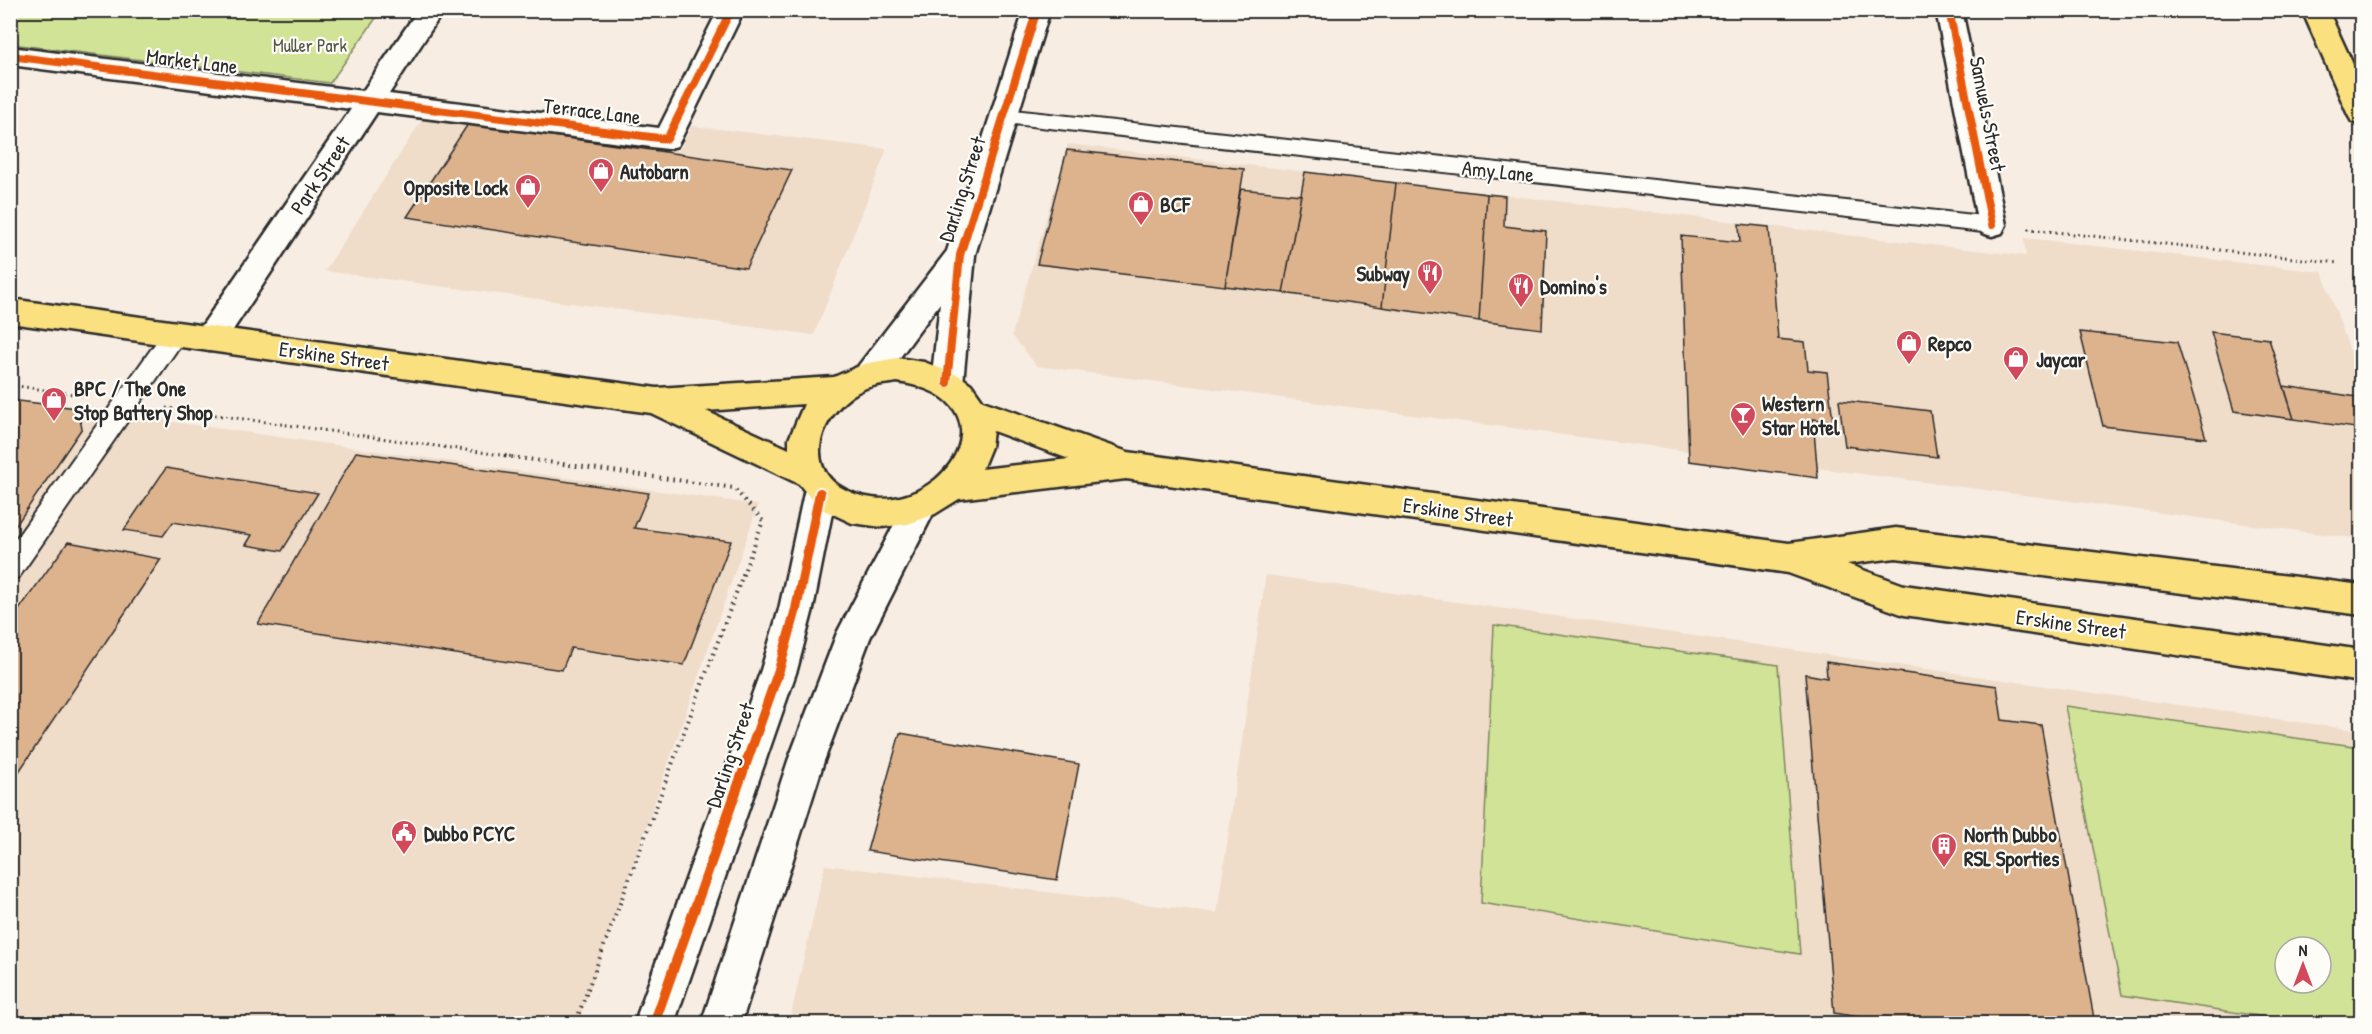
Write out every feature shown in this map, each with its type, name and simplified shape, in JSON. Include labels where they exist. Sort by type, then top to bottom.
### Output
[{"type":"highway","points":[[2315,10],[2361,115]]},
{"type":"highway","name":"Erskine Street","points":[[10,311],[657,401],[838,389]]},
{"type":"highway","points":[[897,370],[924,373],[947,383],[961,394],[972,410],[977,428],[975,448],[967,468],[952,486],[921,506],[893,513],[866,513],[841,506],[814,483],[803,451],[807,428],[819,407],[838,389],[870,374],[897,370]]},
{"type":"highway","name":"Erskine Street","points":[[657,401],[814,483]]},
{"type":"highway","name":"Erskine Street","points":[[972,410],[1128,466],[1788,558],[1904,600],[2361,666]]},
{"type":"highway","name":"Erskine Street","points":[[952,486],[1128,466]]},
{"type":"highway","name":"Erskine Street","points":[[1788,558],[1896,543],[2361,600]]},
{"type":"street","name":"Park Street","points":[[210,339],[432,10]]},
{"type":"street","name":"Terrace Lane","points":[[370,101],[667,139],[731,10]]},
{"type":"street","name":"Darling Street","points":[[947,383],[960,255],[1037,10]]},
{"type":"street","name":"Samuels Street","points":[[1949,10],[1992,225]]},
{"type":"street","name":"Market Lane","points":[[10,56],[370,101]]},
{"type":"street","name":"Darling Street","points":[[870,374],[960,255]]},
{"type":"street","name":"Darling Street","points":[[654,1023],[779,670],[796,609],[814,483]]},
{"type":"street","points":[[721,1023],[806,761],[854,633],[921,506]]},
{"type":"lane","name":"Amy Lane","points":[[1004,116],[1992,225]]},
{"type":"lane","points":[[10,570],[175,334]]},
{"type":"path","points":[[1992,225],[2339,263]]},
{"type":"path","points":[[10,385],[734,488],[763,521],[575,1023]]},
{"type":"shaded area","points":[[422,120],[679,151],[692,126],[887,149],[814,335],[325,271]]},
{"type":"shaded area","points":[[1068,144],[2026,256],[2024,238],[2322,272],[2361,382],[2361,539],[1037,366],[1012,335]]},
{"type":"shaded area","points":[[10,399],[758,505],[578,1023],[11,1023]]},
{"type":"shaded area","name":"North Dubbo RSL Sporties","points":[[1266,575],[2361,731],[2361,1023],[789,1024],[825,865],[1217,913]]},
{"type":"green space","name":"Muller Park","points":[[11,10],[381,11],[330,83],[11,44]]},
{"type":"green space","points":[[1494,625],[1778,665],[1800,954],[1481,903]]},
{"type":"green space","points":[[2065,706],[2361,747],[2361,1023],[2304,1023],[2122,995]]},
{"type":"building","name":"Autobarn","points":[[468,124],[792,170],[746,268],[407,217]]},
{"type":"building","name":"BCF","points":[[1067,150],[1244,169],[1225,286],[1037,264]]},
{"type":"building","points":[[1305,172],[1396,183],[1382,307],[1283,293]]},
{"type":"building","points":[[1396,183],[1487,194],[1479,321],[1382,307]]},
{"type":"building","points":[[1240,189],[1301,195],[1283,293],[1225,286]]},
{"type":"building","points":[[1487,194],[1505,196],[1504,226],[1546,231],[1542,329],[1479,321]]},
{"type":"building","points":[[1739,224],[1769,227],[1778,339],[1805,342],[1808,370],[1827,372],[1833,421],[1813,419],[1818,478],[1689,461],[1681,236],[1740,242]]},
{"type":"building","points":[[2080,332],[2177,342],[2206,438],[2103,426]]},
{"type":"building","points":[[2211,332],[2269,339],[2294,419],[2234,411]]},
{"type":"building","points":[[2284,386],[2357,397],[2362,410],[2362,429],[2294,419]]},
{"type":"building","points":[[10,400],[77,408],[82,428],[10,534]]},
{"type":"building","points":[[1839,400],[1930,411],[1937,457],[1845,446]]},
{"type":"building","points":[[356,452],[649,493],[634,528],[731,541],[684,665],[571,648],[562,670],[258,624]]},
{"type":"building","points":[[166,468],[318,493],[282,551],[246,545],[252,535],[173,522],[163,536],[124,530]]},
{"type":"building","points":[[68,542],[161,559],[10,785],[10,622]]},
{"type":"building","name":"North Dubbo RSL Sporties","points":[[1826,662],[1997,686],[2002,720],[2041,725],[2095,1024],[1902,1024],[1834,1013],[1805,674],[1827,678]]},
{"type":"building","points":[[900,733],[1079,764],[1057,880],[867,851]]},
{"type":"cycle path","points":[[10,56],[667,139],[731,10]]},
{"type":"cycle path","points":[[947,383],[960,255],[1037,10]]},
{"type":"cycle path","points":[[1949,10],[1992,225]]},
{"type":"cycle path","points":[[654,1024],[779,670],[796,609],[820,493]]},
{"type":"place","name":"Autobarn","points":[[601,194]]},
{"type":"place","name":"Opposite Lock","points":[[528,210]]},
{"type":"place","name":"BCF","points":[[1141,227]]},
{"type":"place","name":"Subway","points":[[1430,296]]},
{"type":"place","name":"Domino's","points":[[1521,309]]},
{"type":"place","name":"Repco","points":[[1909,366]]},
{"type":"place","name":"Jaycar","points":[[2016,382]]},
{"type":"place","name":"BPC / The One Stop Battery Shop","points":[[54,423]]},
{"type":"place","name":"Western Star Hotel","points":[[1743,438]]},
{"type":"place","name":"Dubbo PCYC","points":[[404,856]]},
{"type":"place","name":"North Dubbo RSL Sporties","points":[[1944,869]]}]
